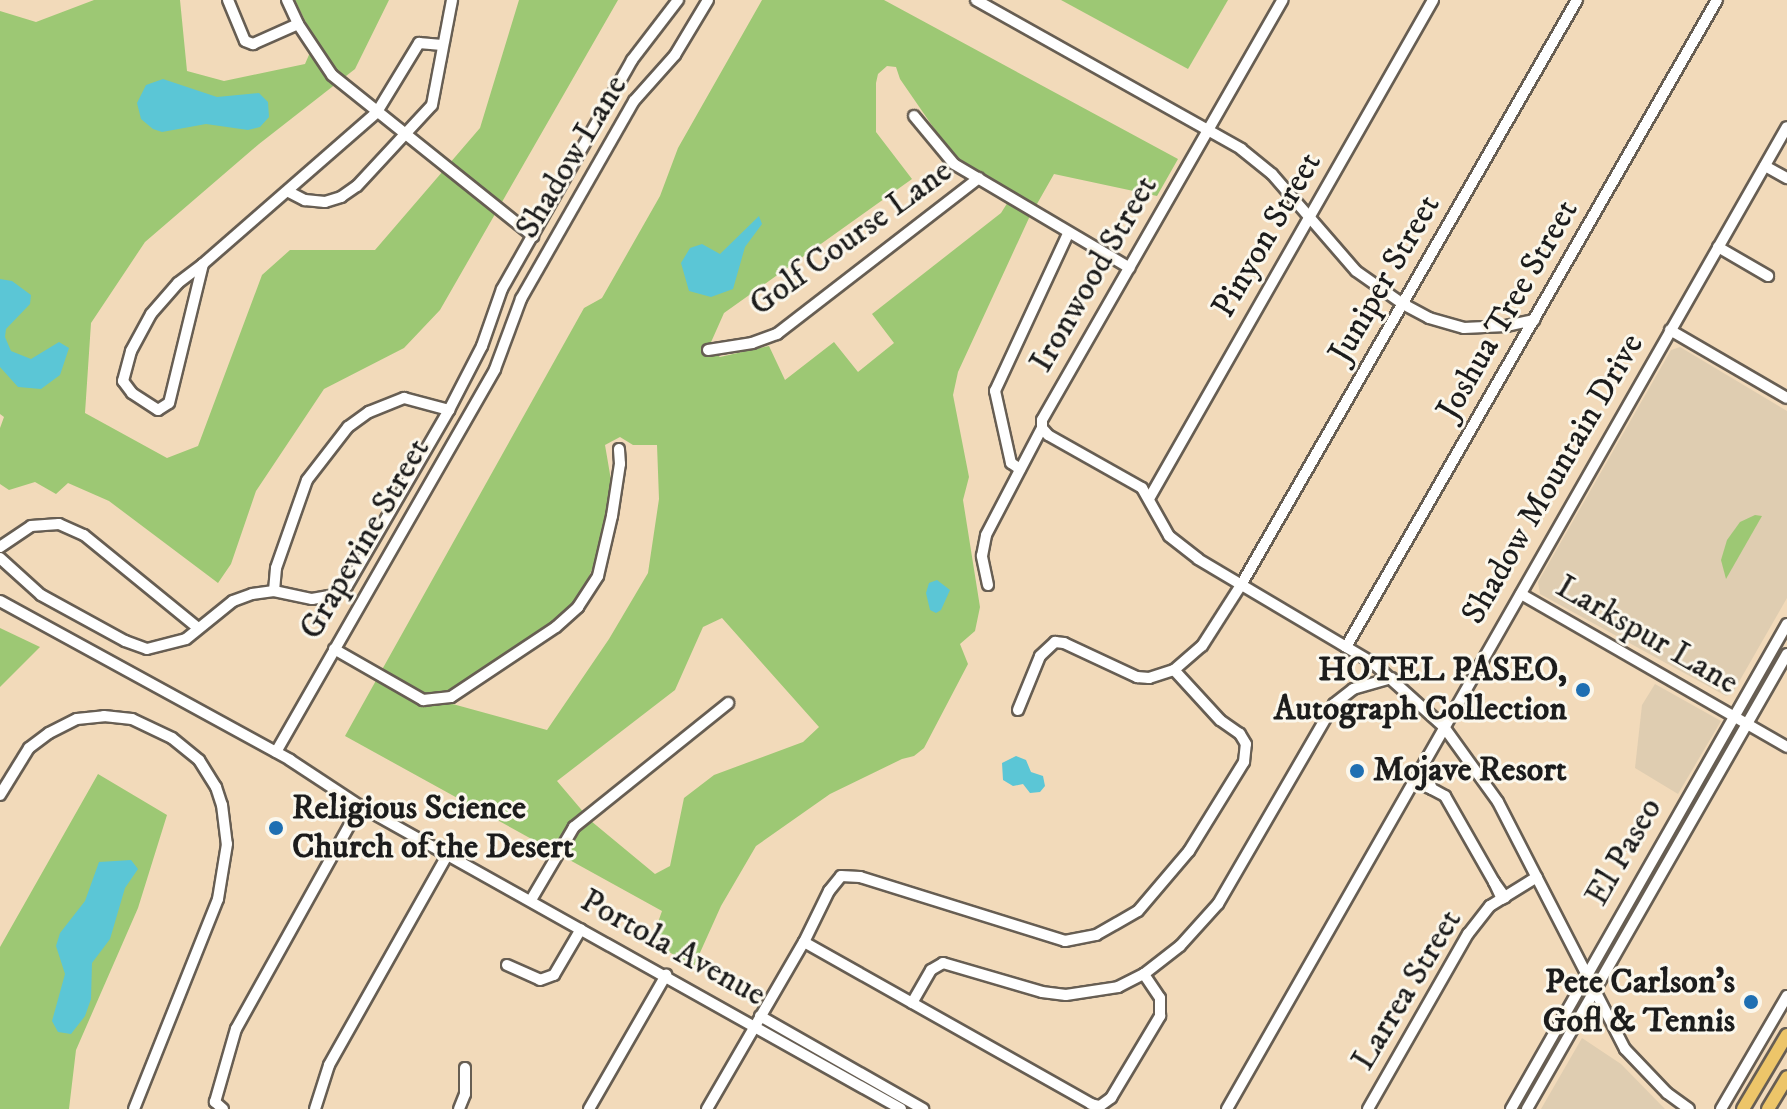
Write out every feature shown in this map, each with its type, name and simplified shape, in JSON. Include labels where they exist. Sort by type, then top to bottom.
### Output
[{"type":"main road","points":[[1743,1109],[1787,1035]]},
{"type":"main road","points":[[1768,1109],[1787,1077]]},
{"type":"street","points":[[228,0],[245,41],[253,44],[298,24]]},
{"type":"street","points":[[287,0],[298,24],[332,75],[533,236]]},
{"type":"street","points":[[289,192],[305,200],[325,202],[341,197],[357,186],[432,105],[452,0]]},
{"type":"street","points":[[0,558],[41,595],[125,641],[147,649],[186,639],[233,601],[274,591],[312,599],[335,595],[347,586],[449,410],[482,346],[502,289],[632,60],[678,0]]},
{"type":"street","name":"Shadow Lane","points":[[503,354],[521,299],[634,101],[675,55],[708,0]]},
{"type":"street","points":[[976,0],[1263,165],[1356,271],[1403,304],[1429,318],[1464,328],[1534,320]]},
{"type":"street","name":"Ironwood Street","points":[[988,585],[982,556],[986,535],[1042,428],[1042,420],[1283,0]]},
{"type":"street","name":"Pinyon Street","points":[[1150,497],[1433,0]]},
{"type":"street","name":"Juniper Street","points":[[1174,670],[1202,646],[1241,585],[1577,0]]},
{"type":"street","name":"Joshua Tree Street","points":[[1346,647],[1717,0]]},
{"type":"street","points":[[203,264],[169,403],[158,410],[132,393],[123,381],[131,351],[151,314],[178,283],[289,192],[377,112],[419,43],[442,45]]},
{"type":"street","points":[[914,116],[946,158],[1068,234],[1130,268]]},
{"type":"street","name":"Shadow Mountain Drive","points":[[1227,1109],[1787,127]]},
{"type":"street","points":[[1765,166],[1787,178]]},
{"type":"street","name":"Golf Course Lane","points":[[708,350],[752,343],[777,334],[979,178]]},
{"type":"street","points":[[1020,469],[1011,463],[995,391],[1068,234]]},
{"type":"street","points":[[1718,247],[1768,276]]},
{"type":"street","points":[[1670,330],[1787,398]]},
{"type":"street","name":"Grapevine Street","points":[[276,752],[503,354]]},
{"type":"street","points":[[274,591],[276,568],[307,480],[348,427],[369,412],[404,398],[431,402],[449,410]]},
{"type":"street","points":[[1042,428],[1048,435],[1142,488],[1150,497],[1169,536],[1241,585],[1346,647],[1391,678],[1444,727],[1498,802],[1586,977],[1635,1061],[1689,1109]]},
{"type":"street","points":[[334,649],[404,692],[423,700],[451,697],[556,627],[578,607],[598,576],[612,516],[620,464],[619,449]]},
{"type":"street","points":[[0,547],[31,526],[59,524],[84,535],[198,628]]},
{"type":"street","name":"Larkspur Lane","points":[[1521,594],[1787,747]]},
{"type":"street","name":"Portola Avenue","points":[[0,601],[276,752],[360,806],[581,929],[923,1109]]},
{"type":"street","name":"El Paseo","points":[[1511,1109],[1787,624]]},
{"type":"street","points":[[707,1109],[804,942],[836,880],[849,874],[1065,941],[1096,935],[1138,911],[1189,851],[1244,762],[1246,744],[1240,734],[1220,720],[1174,670],[1149,678],[1137,677],[1064,643],[1055,642],[1040,656],[1018,710]]},
{"type":"street","points":[[1745,710],[1767,671],[1774,647]]},
{"type":"street","name":"El Paseo","points":[[1527,1109],[1787,654]]},
{"type":"street","points":[[912,1003],[931,970],[943,963],[1042,992],[1066,995],[1118,987],[1144,974],[1180,946],[1218,904],[1334,704],[1353,689],[1391,678]]},
{"type":"street","points":[[531,900],[574,827],[728,703]]},
{"type":"street","points":[[0,795],[29,748],[49,733],[77,719],[104,716],[132,719],[172,738],[199,760],[216,787],[227,844],[218,899],[134,1109]]},
{"type":"street","points":[[1415,778],[1429,781],[1432,789],[1445,796],[1503,898]]},
{"type":"street","points":[[223,1109],[215,1102],[236,1029],[360,806]]},
{"type":"street","points":[[315,1109],[329,1065],[448,854]]},
{"type":"street","name":"Larrea Street","points":[[1368,1109],[1468,934],[1490,906],[1537,877]]},
{"type":"street","points":[[507,965],[540,980],[554,975],[581,929]]},
{"type":"street","points":[[804,942],[1091,1104],[1100,1106],[1111,1098],[1160,1016],[1160,998],[1144,974]]},
{"type":"street","points":[[589,1109],[666,975]]},
{"type":"street","points":[[1721,1109],[1787,996]]},
{"type":"street","name":"Portola Avenue","points":[[757,1021],[901,1109]]},
{"type":"street","points":[[459,1109],[465,1094],[465,1068]]},
{"type":"shaded area","points":[[1680,347],[1787,411],[1787,598],[1732,694],[1726,696],[1540,594],[1538,582],[1671,350]]},
{"type":"shaded area","points":[[1655,684],[1721,721],[1678,794],[1635,768],[1642,705]]},
{"type":"shaded area","points":[[1582,1038],[1621,1064],[1665,1109],[1541,1109]]},
{"type":"green space","points":[[94,0],[180,0],[187,71],[224,81],[305,64],[315,41],[295,0],[389,0],[355,69],[259,144],[145,242],[91,323],[85,413],[167,458],[198,446],[262,275],[290,250],[375,250],[480,128],[519,0],[618,0],[440,310],[404,348],[324,389],[256,491],[231,564],[218,583],[109,501],[68,483],[56,494],[35,482],[9,490],[0,484],[0,428],[4,417],[0,414],[0,11],[36,22]]},
{"type":"green space","points":[[762,0],[884,0],[1178,159],[1157,196],[1054,174],[1029,218],[958,372],[953,395],[969,477],[963,500],[980,607],[975,631],[960,644],[968,664],[924,748],[914,756],[830,794],[756,846],[721,906],[694,966],[651,942],[662,911],[345,736],[584,308],[602,298],[660,196],[678,148]],"holes":[[[887,66],[896,67],[900,79],[951,153],[1013,194],[1001,213],[872,314],[894,343],[858,372],[834,342],[785,380],[769,346],[720,357],[708,349],[724,313],[912,179],[876,132],[876,83],[878,74]],[[620,437],[633,445],[657,445],[659,499],[648,573],[609,639],[547,730],[449,703],[450,695],[553,625],[581,595],[596,560],[612,486],[605,445]],[[722,618],[819,727],[803,742],[714,775],[684,798],[670,866],[655,874],[591,821],[557,781],[675,690],[703,627]]]},
{"type":"green space","points":[[1061,0],[1228,0],[1188,69]]},
{"type":"green space","points":[[1755,515],[1762,516],[1726,579],[1721,560],[1727,540],[1740,522]]},
{"type":"green space","points":[[0,628],[40,647],[0,687]]},
{"type":"green space","points":[[1733,730],[1708,783],[1600,971],[1616,933]]},
{"type":"green space","points":[[98,774],[167,815],[138,908],[76,1050],[69,1109],[0,1109],[0,947]]},
{"type":"water","points":[[163,79],[217,97],[259,93],[268,102],[269,117],[260,127],[248,130],[206,124],[162,132],[153,129],[141,119],[137,103],[146,85]]},
{"type":"water","points":[[759,216],[762,224],[745,247],[733,289],[711,297],[689,291],[681,263],[690,248],[702,244],[720,254]]},
{"type":"water","points":[[0,279],[12,281],[31,295],[30,304],[6,329],[5,337],[11,351],[31,359],[59,342],[69,348],[60,375],[41,389],[18,387],[0,367]]},
{"type":"water","points":[[937,580],[950,590],[941,610],[936,613],[930,610],[926,593],[929,583]]},
{"type":"water","points":[[1016,756],[1026,760],[1031,772],[1043,776],[1045,786],[1040,792],[1030,793],[1023,784],[1013,786],[1003,780],[1002,763]]},
{"type":"water","points":[[131,860],[138,869],[125,888],[110,939],[92,963],[91,999],[85,1016],[71,1034],[58,1032],[52,1021],[65,974],[56,946],[60,933],[85,901],[99,862]]},
{"type":"place","name":"HOTEL PASEO, Autograph Collection","points":[[1583,690]]},
{"type":"place","name":"Mojave Resort","points":[[1357,771]]},
{"type":"place","name":"Religious Science Church of the Desert","points":[[276,828]]},
{"type":"place","name":"Pete Carlson's Gofl & Tennis","points":[[1751,1002]]}]
